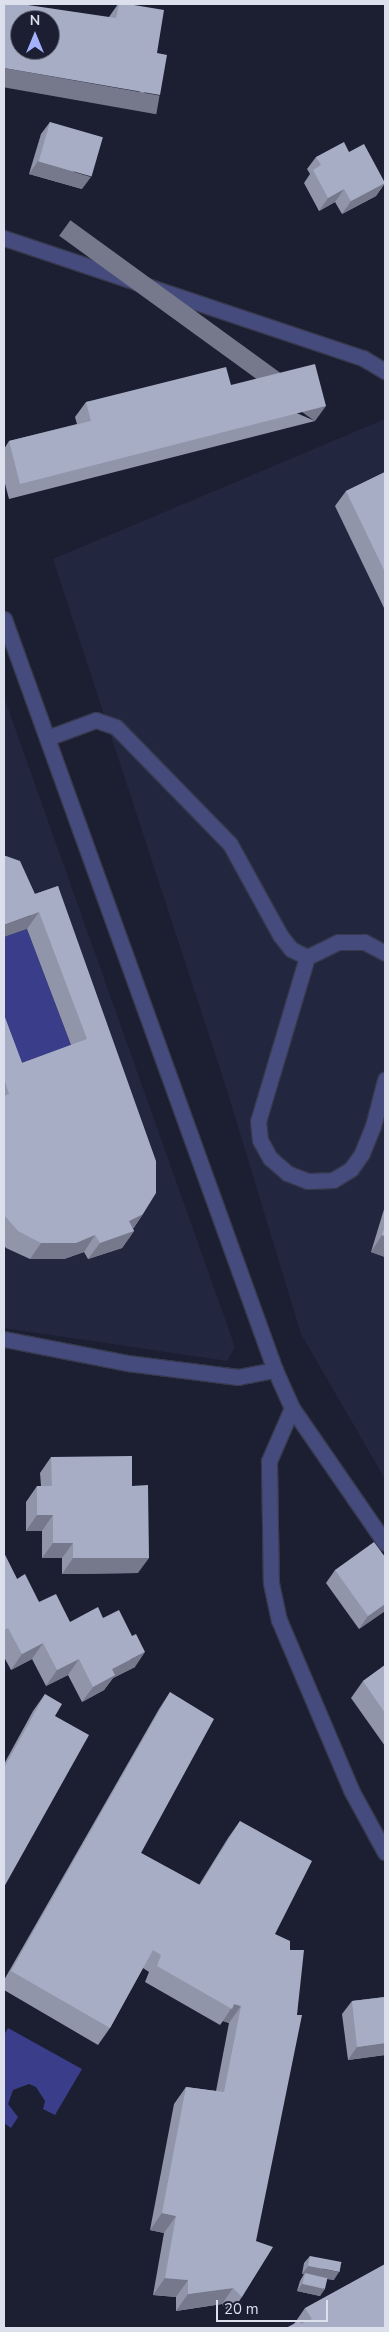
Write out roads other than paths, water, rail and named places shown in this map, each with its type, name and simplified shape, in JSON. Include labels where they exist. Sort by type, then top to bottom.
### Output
[{"type":"street","points":[[4,238],[363,358],[385,371]]},
{"type":"street","points":[[4,619],[275,1370],[292,1408],[385,1543]]},
{"type":"street","points":[[47,738],[96,720],[116,726],[230,844],[280,935],[291,949],[307,957]]},
{"type":"street","points":[[385,953],[364,942],[338,942],[307,957],[258,1121],[260,1140],[270,1158],[287,1173],[308,1181],[333,1180],[351,1169],[362,1153],[385,1080]]},
{"type":"street","points":[[4,1339],[127,1363],[238,1377],[275,1370]]},
{"type":"street","points":[[292,1408],[269,1461],[271,1583],[279,1620],[351,1790],[385,1852]]}]
